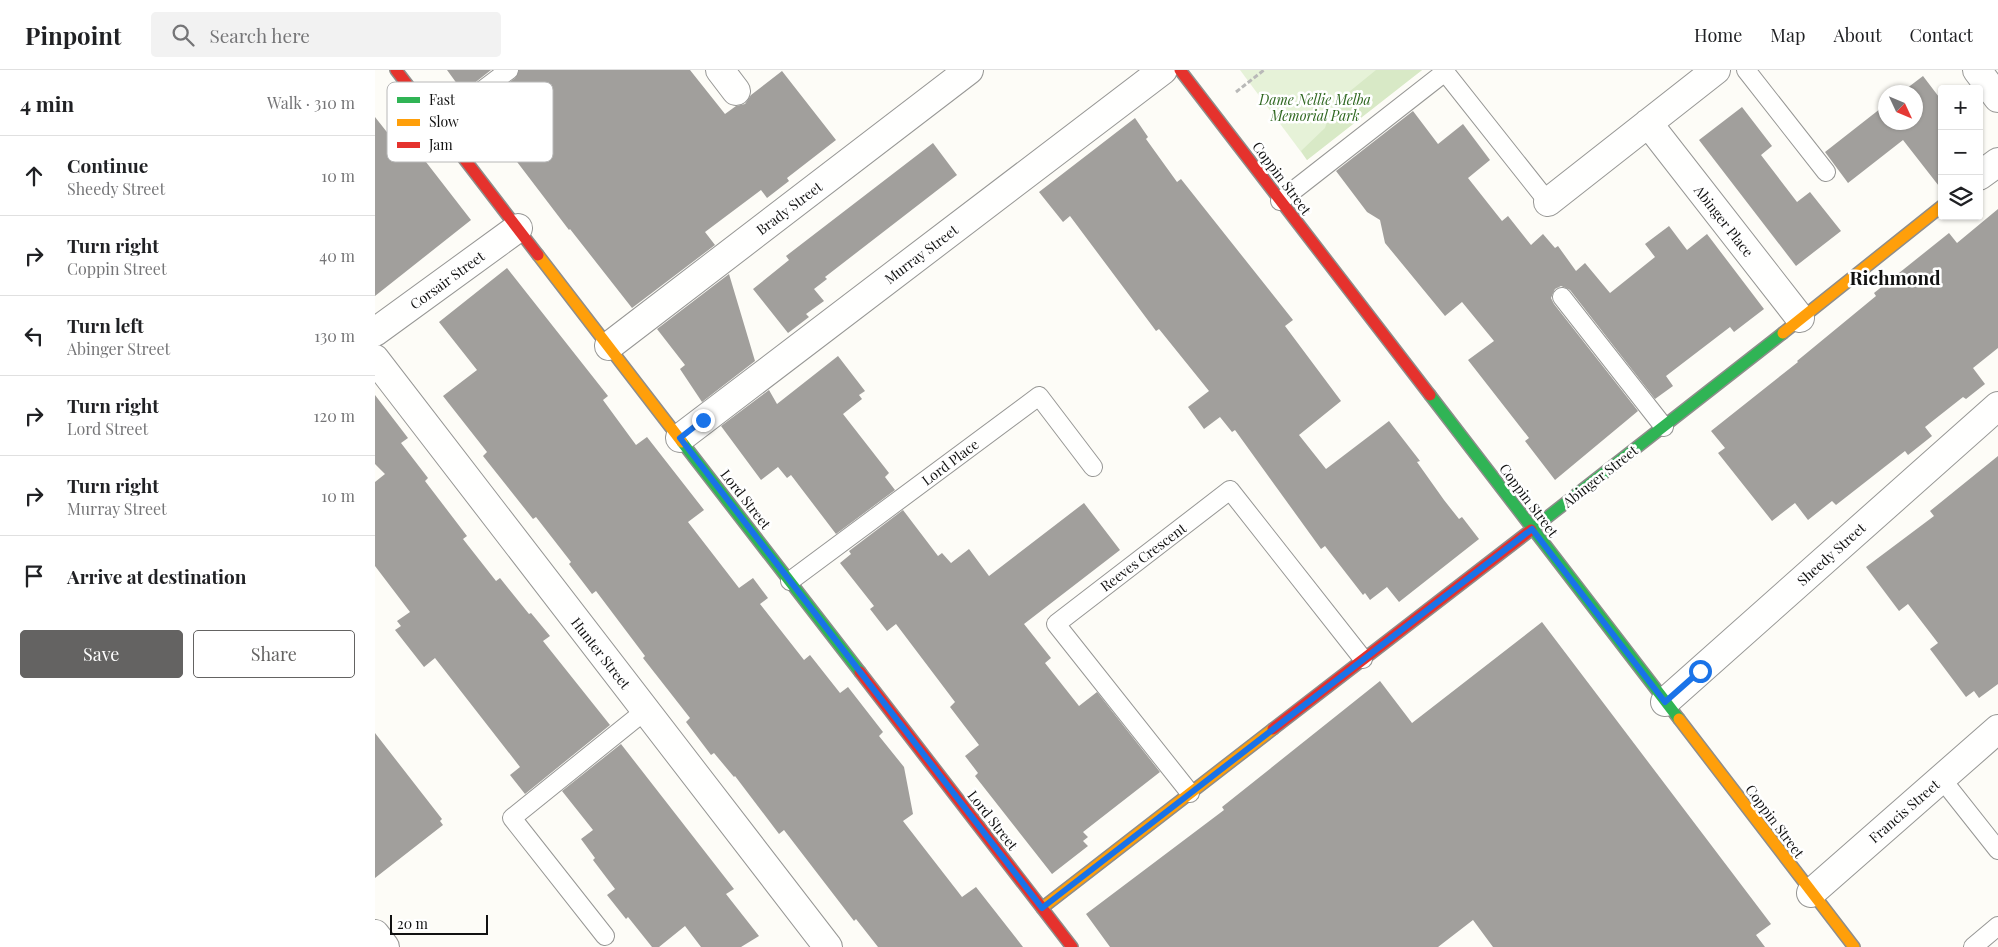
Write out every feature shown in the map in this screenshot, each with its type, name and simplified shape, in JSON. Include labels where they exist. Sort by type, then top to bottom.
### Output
[{"type":"street","name":"Lord Street","points":[[397,70],[406,82]]},
{"type":"street","points":[[720,70],[736,91]]},
{"type":"street","name":"Brady Street","points":[[609,346],[969,70]]},
{"type":"street","name":"Murray Street","points":[[680,438],[1163,70]]},
{"type":"street","name":"Coppin Street","points":[[1180,70],[1854,947]]},
{"type":"street","points":[[1548,202],[1716,70]]},
{"type":"street","points":[[1977,70],[1998,98]]},
{"type":"street","name":"Abinger Place","points":[[1648,123],[1800,318]]},
{"type":"street","name":"Lord Street","points":[[467,162],[1072,947]]},
{"type":"street","points":[[1980,175],[1998,162]]},
{"type":"street","name":"Abinger Street","points":[[1042,908],[1664,427],[1938,209]]},
{"type":"street","name":"Corsair Street","points":[[375,332],[518,228]]},
{"type":"street","name":"Hunter Street","points":[[375,359],[828,947]]},
{"type":"street","name":"Sheedy Street","points":[[1665,702],[1998,406]]},
{"type":"street","name":"Francis Street","points":[[1811,893],[1998,729]]},
{"type":"street","points":[[375,934],[385,947]]},
{"type":"lane","points":[[493,82],[509,70]]},
{"type":"lane","points":[[1746,70],[1826,172]]},
{"type":"lane","points":[[1280,200],[1445,72],[1548,202]]},
{"type":"lane","points":[[1562,297],[1664,427]]},
{"type":"lane","name":"Lord Place","points":[[790,581],[1039,396],[1093,467]]},
{"type":"lane","name":"Reeves Crescent","points":[[1190,793],[1056,624],[1230,490],[1363,659]]},
{"type":"lane","points":[[605,936],[512,818],[646,710]]},
{"type":"lane","points":[[1941,778],[1998,850]]},
{"type":"lane","points":[[1973,947],[1998,926]]},
{"type":"green space","name":"Dame Nellie Melba Memorial Park","points":[[1240,70],[1422,70],[1307,160]]},
{"type":"green space","points":[[1376,70],[1422,70],[1307,160],[1301,151],[1325,128],[1333,105]]},
{"type":"building","points":[[447,70],[491,70],[476,82],[456,82]]},
{"type":"building","points":[[519,70],[690,70],[725,114],[736,106],[745,104],[751,95],[782,71],[836,140],[787,178],[789,181],[767,198],[761,190],[705,232],[715,245],[632,308],[517,162],[553,162],[553,82],[510,82],[515,78]]},
{"type":"building","points":[[1923,76],[1938,96],[1938,185],[1903,140],[1848,183],[1825,152],[1878,110],[1878,130],[1923,130],[1923,85],[1911,85]]},
{"type":"building","points":[[1742,107],[1772,146],[1761,155],[1797,202],[1810,192],[1841,231],[1796,266],[1699,140]]},
{"type":"building","points":[[1413,111],[1438,144],[1463,124],[1490,160],[1468,178],[1502,221],[1508,216],[1531,245],[1543,234],[1555,248],[1558,246],[1576,271],[1585,263],[1610,293],[1655,257],[1645,244],[1669,226],[1687,250],[1707,234],[1764,309],[1734,332],[1730,327],[1666,376],[1673,386],[1655,399],[1570,290],[1561,286],[1555,289],[1551,298],[1554,304],[1638,411],[1555,480],[1525,441],[1529,438],[1468,360],[1494,341],[1462,302],[1445,316],[1385,243],[1380,220],[1367,212],[1336,171]]},
{"type":"building","points":[[375,117],[387,132],[387,162],[426,162],[471,220],[375,296]]},
{"type":"building","points":[[1135,118],[1148,137],[1146,139],[1177,182],[1181,179],[1293,320],[1285,326],[1341,401],[1299,435],[1326,469],[1389,421],[1420,461],[1417,462],[1444,500],[1459,519],[1462,517],[1479,539],[1399,602],[1387,587],[1370,600],[1365,593],[1363,595],[1325,546],[1321,549],[1235,430],[1232,432],[1220,417],[1204,429],[1188,407],[1209,391],[1159,329],[1156,331],[1070,216],[1063,222],[1039,192]]},
{"type":"building","points":[[933,143],[957,175],[825,277],[827,279],[814,289],[824,301],[806,314],[809,317],[788,333],[753,289],[789,260],[786,256]]},
{"type":"building","points":[[1998,209],[1998,348],[1973,368],[1985,384],[1966,399],[1963,397],[1925,427],[1932,436],[1908,455],[1905,451],[1836,505],[1832,501],[1808,520],[1795,503],[1772,521],[1718,453],[1725,448],[1711,431],[1798,362],[1876,296],[1874,293],[1949,233],[1957,243]]},
{"type":"building","points":[[507,268],[608,396],[603,400],[636,445],[647,437],[704,510],[688,522],[739,588],[753,578],[768,598],[760,604],[804,660],[810,655],[840,693],[848,687],[883,732],[879,736],[904,767],[913,814],[903,821],[962,897],[976,887],[1023,947],[878,947],[856,919],[854,921],[784,830],[779,834],[735,776],[714,753],[711,755],[686,722],[690,718],[643,658],[645,656],[596,591],[592,594],[569,564],[571,562],[536,517],[533,519],[483,456],[487,452],[443,396],[477,370],[439,322]]},
{"type":"building","points":[[729,274],[755,361],[702,402],[680,369],[685,365],[657,329]]},
{"type":"building","points":[[838,356],[865,391],[859,395],[862,399],[843,414],[889,473],[885,477],[895,490],[836,534],[791,475],[787,478],[778,467],[761,480],[721,426],[769,390],[777,404]]},
{"type":"building","points":[[375,395],[408,438],[401,443],[428,478],[425,481],[467,536],[463,539],[496,581],[500,578],[529,614],[531,613],[550,636],[543,641],[610,725],[525,794],[510,775],[520,767],[435,658],[424,667],[395,630],[401,626],[397,621],[410,612],[375,566],[375,482],[385,474],[375,464]]},
{"type":"building","points":[[1998,456],[1998,684],[1979,698],[1974,691],[1966,697],[1930,649],[1938,643],[1908,604],[1899,611],[1866,567],[1934,516],[1930,511]]},
{"type":"building","points":[[1084,503],[1120,550],[1024,624],[1051,658],[1045,663],[1079,706],[1097,692],[1160,772],[1083,832],[1088,837],[1083,841],[1088,846],[1052,874],[975,776],[978,773],[965,756],[979,745],[950,707],[955,702],[896,624],[887,631],[870,609],[874,606],[840,563],[851,554],[849,551],[903,510],[938,556],[942,553],[951,563],[969,549],[989,576]]},
{"type":"building","points":[[1542,622],[1771,924],[1756,935],[1765,947],[1493,947],[1473,920],[1438,947],[1110,947],[1086,914],[1224,810],[1222,807],[1380,681],[1412,723]]},
{"type":"building","points":[[375,733],[442,819],[440,821],[443,825],[375,878]]},
{"type":"building","points":[[621,744],[734,889],[726,894],[759,936],[741,947],[701,947],[685,926],[659,947],[652,947],[607,895],[615,889],[593,860],[595,858],[581,839],[593,830],[562,791]]},
{"type":"traffic: fast","points":[[1531,530],[1783,333]]},
{"type":"traffic: fast","points":[[1430,395],[1679,719]]},
{"type":"traffic: fast","points":[[682,442],[860,672]]},
{"type":"traffic: slow","points":[[1783,333],[1938,209]]},
{"type":"traffic: slow","points":[[538,255],[682,442]]},
{"type":"traffic: slow","points":[[1679,719],[1854,947]]},
{"type":"traffic: slow","points":[[1042,908],[1273,729]]},
{"type":"traffic: jam","points":[[396,70],[405,82]]},
{"type":"traffic: jam","points":[[1180,70],[1430,395]]},
{"type":"traffic: jam","points":[[467,162],[538,255]]},
{"type":"traffic: jam","points":[[1273,729],[1531,530]]},
{"type":"traffic: jam","points":[[860,672],[1072,947]]},
{"type":"district","name":"Richmond","points":[[1895,277]]},
{"type":"route","points":[[703,420],[680,438],[1042,908],[1532,529],[1665,702],[1700,671]]}]
